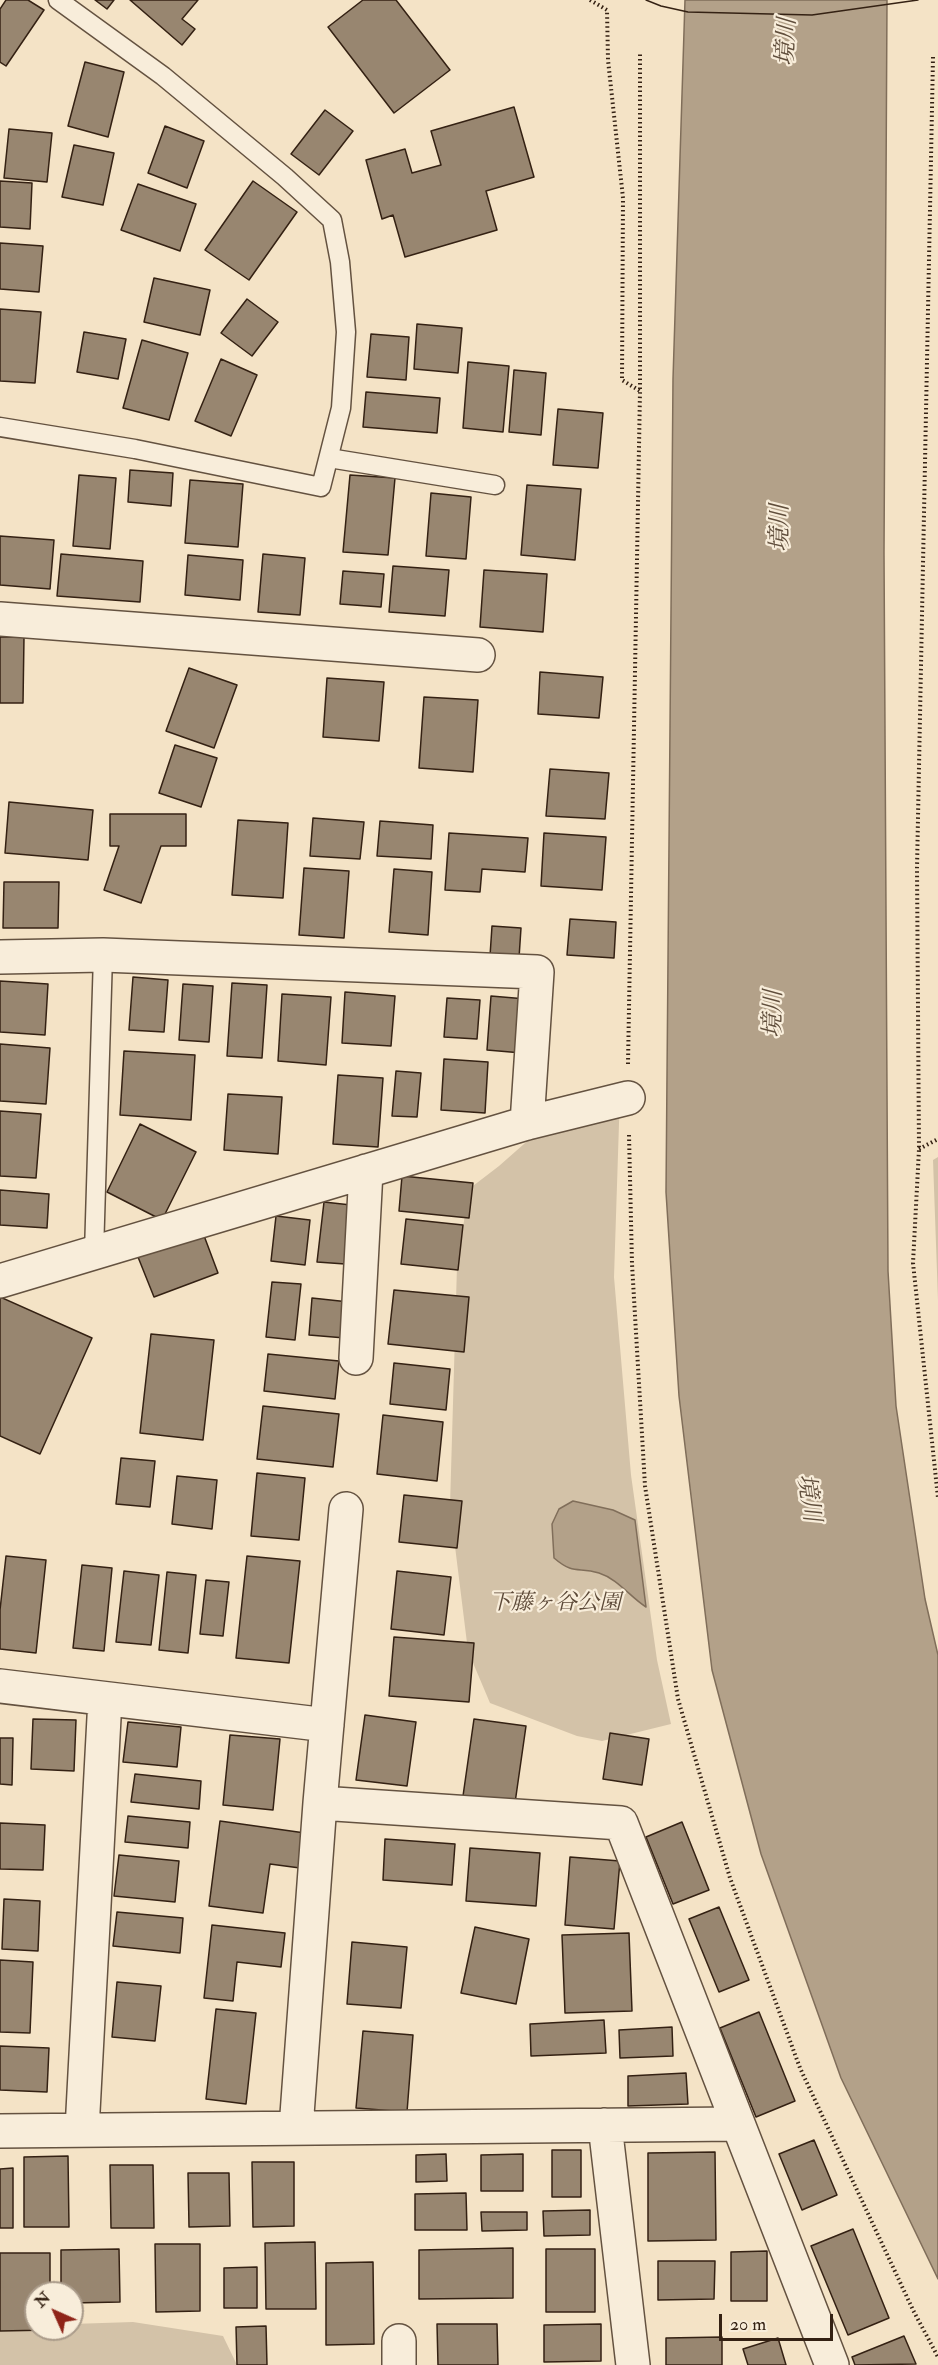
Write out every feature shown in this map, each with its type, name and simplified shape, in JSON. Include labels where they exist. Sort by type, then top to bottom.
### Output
[{"type":"street","points":[[0,619],[478,655]]},
{"type":"street","points":[[0,957],[103,955],[537,972],[527,1123]]},
{"type":"street","points":[[0,1281],[527,1123],[628,1098]]},
{"type":"street","points":[[356,1358],[366,1171]]},
{"type":"street","points":[[296,2128],[320,1803],[346,1509]]},
{"type":"street","points":[[0,1686],[327,1725]]},
{"type":"street","points":[[82,2130],[105,1699]]},
{"type":"street","points":[[320,1803],[621,1823],[832,2365]]},
{"type":"street","points":[[0,2131],[738,2124]]},
{"type":"street","points":[[605,2125],[633,2365]]},
{"type":"lane","points":[[0,427],[135,448],[321,487],[341,408],[346,332],[340,262],[332,220],[285,177],[162,76],[58,0]]},
{"type":"lane","points":[[329,458],[495,485]]},
{"type":"lane","points":[[94,1253],[103,955]]},
{"type":"path","points":[[590,0],[607,10],[608,60],[623,198],[622,380],[640,392]]},
{"type":"path","points":[[640,54],[640,392],[628,1098],[632,1264],[645,1486],[678,1700],[730,1878],[800,2068],[913,2310],[938,2357]]},
{"type":"path","points":[[933,57],[917,868],[919,1149],[913,1263],[938,1498]]},
{"type":"path","points":[[919,1149],[938,1139]]},
{"type":"green space","name":"下藤ヶ谷公園","points":[[583,1092],[620,1093],[614,1277],[631,1475],[657,1660],[671,1724],[602,1741],[577,1736],[490,1703],[468,1651],[450,1506],[457,1266],[469,1189],[499,1166]]},
{"type":"green space","points":[[938,1157],[938,1300],[933,1160]]},
{"type":"green space","points":[[133,2322],[223,2336],[237,2365],[0,2365],[0,2327],[24,2328],[24,2341],[84,2341],[84,2324]]},
{"type":"water","name":"境川","points":[[685,0],[887,0],[884,552],[888,1271],[896,1406],[925,1599],[938,1655],[938,2279],[841,2078],[761,1854],[712,1670],[679,1396],[666,1192],[673,379]]},
{"type":"water","points":[[573,1501],[613,1510],[635,1520],[646,1607],[606,1576],[592,1571],[572,1569],[554,1558],[552,1524],[559,1509]]},
{"type":"building","points":[[6,0],[28,0],[44,10],[6,66],[0,62],[0,9]]},
{"type":"building","points":[[95,0],[114,0],[107,9]]},
{"type":"building","points":[[130,0],[198,0],[182,19],[195,29],[182,45]]},
{"type":"building","points":[[363,0],[396,0],[450,70],[394,113],[328,27]]},
{"type":"building","points":[[85,62],[124,72],[108,137],[68,126]]},
{"type":"building","points":[[514,107],[534,177],[486,191],[497,230],[405,257],[393,215],[382,219],[366,160],[405,149],[412,173],[441,165],[431,131]]},
{"type":"building","points":[[325,110],[353,131],[319,175],[291,154]]},
{"type":"building","points":[[165,126],[204,141],[187,188],[148,173]]},
{"type":"building","points":[[9,129],[52,133],[47,182],[4,178]]},
{"type":"building","points":[[74,145],[114,153],[103,205],[62,197]]},
{"type":"building","points":[[0,181],[32,183],[30,229],[0,227]]},
{"type":"building","points":[[253,181],[297,212],[249,280],[205,250]]},
{"type":"building","points":[[138,184],[196,204],[180,251],[121,230]]},
{"type":"building","points":[[0,243],[43,246],[39,292],[0,289]]},
{"type":"building","points":[[154,278],[210,290],[200,335],[144,322]]},
{"type":"building","points":[[247,299],[278,322],[252,356],[221,333]]},
{"type":"building","points":[[0,309],[41,312],[35,383],[0,381]]},
{"type":"building","points":[[417,324],[462,328],[458,373],[414,369]]},
{"type":"building","points":[[84,332],[126,339],[118,379],[77,372]]},
{"type":"building","points":[[371,334],[409,337],[406,380],[367,377]]},
{"type":"building","points":[[142,340],[188,353],[169,420],[123,408]]},
{"type":"building","points":[[221,359],[257,375],[231,436],[195,421]]},
{"type":"building","points":[[468,362],[509,366],[503,432],[463,428]]},
{"type":"building","points":[[514,370],[546,373],[541,435],[509,432]]},
{"type":"building","points":[[366,392],[440,398],[437,433],[363,427]]},
{"type":"building","points":[[558,409],[603,413],[598,468],[553,465]]},
{"type":"building","points":[[130,470],[173,473],[171,506],[128,502]]},
{"type":"building","points":[[79,475],[116,478],[110,549],[73,546]]},
{"type":"building","points":[[350,475],[395,478],[388,555],[343,552]]},
{"type":"building","points":[[190,480],[243,484],[238,547],[185,543]]},
{"type":"building","points":[[527,485],[581,489],[575,560],[521,555]]},
{"type":"building","points":[[431,493],[471,497],[466,559],[426,556]]},
{"type":"building","points":[[0,536],[54,540],[50,589],[0,585]]},
{"type":"building","points":[[61,554],[143,561],[140,602],[57,596]]},
{"type":"building","points":[[263,554],[305,558],[300,615],[258,612]]},
{"type":"building","points":[[188,555],[243,560],[240,600],[185,595]]},
{"type":"building","points":[[393,566],[449,570],[445,616],[389,612]]},
{"type":"building","points":[[484,570],[547,574],[543,632],[480,627]]},
{"type":"building","points":[[343,571],[384,574],[381,607],[340,604]]},
{"type":"building","points":[[0,637],[24,637],[23,703],[0,703]]},
{"type":"building","points":[[189,668],[237,685],[214,748],[166,731]]},
{"type":"building","points":[[540,672],[603,677],[599,718],[538,714]]},
{"type":"building","points":[[327,678],[384,682],[379,741],[323,737]]},
{"type":"building","points":[[424,697],[478,700],[473,772],[419,768]]},
{"type":"building","points":[[175,745],[217,758],[201,807],[159,793]]},
{"type":"building","points":[[550,769],[609,773],[605,819],[546,816]]},
{"type":"building","points":[[9,802],[93,810],[88,860],[5,853]]},
{"type":"building","points":[[110,814],[186,814],[186,846],[161,846],[141,903],[104,890],[119,846],[110,846]]},
{"type":"building","points":[[313,818],[364,822],[360,859],[310,856]]},
{"type":"building","points":[[238,820],[288,823],[283,898],[232,895]]},
{"type":"building","points":[[380,821],[433,825],[431,859],[377,856]]},
{"type":"building","points":[[449,833],[528,838],[525,872],[482,869],[480,892],[445,890]]},
{"type":"building","points":[[544,833],[606,837],[602,890],[541,886]]},
{"type":"building","points":[[304,868],[349,871],[344,938],[299,935]]},
{"type":"building","points":[[394,869],[432,872],[428,935],[389,932]]},
{"type":"building","points":[[4,882],[59,882],[58,928],[3,928]]},
{"type":"building","points":[[570,919],[616,922],[614,958],[567,955]]},
{"type":"building","points":[[492,926],[521,928],[519,958],[490,956]]},
{"type":"building","points":[[133,977],[168,980],[164,1032],[129,1030]]},
{"type":"building","points":[[0,981],[48,984],[45,1035],[0,1032]]},
{"type":"building","points":[[232,983],[267,985],[262,1058],[227,1056]]},
{"type":"building","points":[[183,984],[213,986],[209,1042],[179,1040]]},
{"type":"building","points":[[345,992],[395,996],[391,1046],[342,1043]]},
{"type":"building","points":[[282,994],[331,997],[326,1065],[278,1061]]},
{"type":"building","points":[[491,996],[526,999],[522,1053],[487,1050]]},
{"type":"building","points":[[447,998],[480,1000],[477,1039],[444,1037]]},
{"type":"building","points":[[0,1044],[50,1048],[46,1104],[0,1101]]},
{"type":"building","points":[[124,1051],[195,1055],[191,1120],[120,1115]]},
{"type":"building","points":[[444,1059],[488,1062],[485,1113],[441,1110]]},
{"type":"building","points":[[396,1071],[421,1073],[417,1117],[392,1116]]},
{"type":"building","points":[[338,1075],[383,1078],[378,1147],[333,1144]]},
{"type":"building","points":[[228,1094],[282,1097],[278,1154],[224,1150]]},
{"type":"building","points":[[0,1111],[41,1114],[36,1178],[0,1176]]},
{"type":"building","points":[[140,1124],[196,1152],[162,1220],[107,1192]]},
{"type":"building","points":[[402,1176],[473,1183],[469,1218],[399,1211]]},
{"type":"building","points":[[0,1190],[49,1194],[47,1228],[0,1225]]},
{"type":"building","points":[[324,1202],[351,1205],[345,1264],[317,1262]]},
{"type":"building","points":[[276,1216],[310,1220],[305,1265],[271,1261]]},
{"type":"building","points":[[406,1219],[463,1225],[458,1270],[401,1264]]},
{"type":"building","points":[[203,1233],[218,1273],[154,1297],[138,1257]]},
{"type":"building","points":[[272,1282],[301,1284],[295,1340],[266,1337]]},
{"type":"building","points":[[394,1290],[469,1297],[464,1352],[388,1344]]},
{"type":"building","points":[[0,1297],[92,1338],[40,1454],[0,1436]]},
{"type":"building","points":[[312,1298],[349,1302],[345,1338],[309,1335]]},
{"type":"building","points":[[151,1334],[214,1340],[203,1440],[140,1433]]},
{"type":"building","points":[[268,1354],[339,1361],[335,1399],[264,1391]]},
{"type":"building","points":[[394,1363],[450,1369],[446,1410],[390,1404]]},
{"type":"building","points":[[263,1406],[339,1414],[333,1467],[257,1459]]},
{"type":"building","points":[[383,1415],[443,1422],[437,1481],[377,1474]]},
{"type":"building","points":[[121,1458],[155,1461],[150,1507],[116,1504]]},
{"type":"building","points":[[257,1473],[305,1478],[299,1540],[251,1536]]},
{"type":"building","points":[[177,1476],[217,1480],[212,1529],[172,1524]]},
{"type":"building","points":[[404,1495],[462,1501],[457,1548],[399,1542]]},
{"type":"building","points":[[6,1556],[46,1560],[36,1653],[0,1649],[0,1610]]},
{"type":"building","points":[[247,1556],[300,1561],[289,1663],[236,1658]]},
{"type":"building","points":[[82,1565],[112,1568],[104,1651],[73,1648]]},
{"type":"building","points":[[124,1571],[159,1575],[151,1645],[116,1642]]},
{"type":"building","points":[[397,1571],[451,1577],[444,1635],[391,1629]]},
{"type":"building","points":[[167,1572],[196,1575],[188,1653],[159,1650]]},
{"type":"building","points":[[206,1580],[229,1582],[223,1636],[200,1634]]},
{"type":"building","points":[[394,1637],[474,1643],[469,1702],[389,1696]]},
{"type":"building","points":[[365,1715],[416,1722],[407,1786],[356,1780]]},
{"type":"building","points":[[33,1719],[76,1720],[74,1771],[31,1769]]},
{"type":"building","points":[[474,1719],[526,1726],[515,1803],[463,1796]]},
{"type":"building","points":[[128,1722],[181,1727],[177,1767],[123,1762]]},
{"type":"building","points":[[610,1733],[649,1739],[642,1785],[603,1779]]},
{"type":"building","points":[[230,1735],[280,1739],[273,1810],[223,1805]]},
{"type":"building","points":[[0,1738],[13,1738],[12,1785],[0,1784]]},
{"type":"building","points":[[135,1774],[201,1781],[199,1809],[131,1802]]},
{"type":"building","points":[[128,1816],[190,1822],[188,1848],[125,1842]]},
{"type":"building","points":[[220,1821],[305,1833],[300,1868],[270,1864],[263,1913],[209,1906]]},
{"type":"building","points":[[682,1822],[709,1890],[673,1904],[646,1837]]},
{"type":"building","points":[[0,1823],[45,1825],[43,1870],[0,1869]]},
{"type":"building","points":[[385,1839],[455,1844],[452,1885],[383,1880]]},
{"type":"building","points":[[470,1848],[540,1853],[536,1906],[466,1901]]},
{"type":"building","points":[[119,1855],[179,1861],[175,1902],[114,1896]]},
{"type":"building","points":[[570,1857],[620,1861],[614,1929],[565,1925]]},
{"type":"building","points":[[4,1899],[40,1901],[38,1951],[2,1949]]},
{"type":"building","points":[[719,1907],[749,1980],[719,1992],[689,1919]]},
{"type":"building","points":[[117,1912],[183,1918],[180,1953],[113,1946]]},
{"type":"building","points":[[212,1925],[285,1933],[281,1967],[237,1962],[233,2001],[204,1998]]},
{"type":"building","points":[[475,1927],[529,1939],[516,2004],[461,1993]]},
{"type":"building","points":[[629,1933],[632,2011],[565,2013],[562,1935]]},
{"type":"building","points":[[352,1942],[407,1947],[401,2008],[347,2004]]},
{"type":"building","points":[[0,1960],[33,1962],[30,2033],[0,2032]]},
{"type":"building","points":[[117,1982],[161,1986],[155,2041],[112,2037]]},
{"type":"building","points":[[216,2009],[256,2013],[246,2104],[206,2099]]},
{"type":"building","points":[[759,2012],[795,2101],[756,2117],[720,2028]]},
{"type":"building","points":[[604,2020],[606,2053],[531,2056],[530,2024]]},
{"type":"building","points":[[672,2027],[673,2056],[620,2058],[619,2030]]},
{"type":"building","points":[[363,2031],[413,2035],[407,2112],[356,2108]]},
{"type":"building","points":[[0,2046],[49,2048],[47,2092],[0,2090]]},
{"type":"building","points":[[686,2073],[688,2104],[628,2106],[628,2076]]},
{"type":"building","points":[[814,2140],[837,2195],[802,2210],[779,2154]]},
{"type":"building","points":[[552,2150],[581,2150],[581,2197],[552,2197]]},
{"type":"building","points":[[715,2152],[716,2240],[648,2241],[648,2153]]},
{"type":"building","points":[[446,2154],[447,2181],[416,2182],[416,2155]]},
{"type":"building","points":[[523,2154],[523,2191],[481,2191],[481,2155]]},
{"type":"building","points":[[68,2156],[69,2227],[24,2227],[24,2157]]},
{"type":"building","points":[[252,2162],[294,2162],[294,2226],[253,2227]]},
{"type":"building","points":[[110,2165],[153,2165],[154,2228],[111,2228]]},
{"type":"building","points":[[13,2168],[13,2228],[0,2228],[0,2169]]},
{"type":"building","points":[[188,2173],[229,2173],[230,2226],[189,2227]]},
{"type":"building","points":[[466,2193],[467,2230],[415,2230],[415,2194]]},
{"type":"building","points":[[590,2210],[590,2235],[544,2236],[543,2211]]},
{"type":"building","points":[[481,2212],[527,2212],[527,2230],[482,2231]]},
{"type":"building","points":[[853,2229],[889,2318],[848,2335],[811,2246]]},
{"type":"building","points":[[315,2242],[316,2309],[266,2309],[265,2243]]},
{"type":"building","points":[[155,2244],[200,2244],[200,2311],[156,2312]]},
{"type":"building","points":[[513,2248],[513,2298],[419,2299],[419,2250]]},
{"type":"building","points":[[119,2249],[120,2302],[84,2303],[84,2281],[61,2281],[61,2250]]},
{"type":"building","points":[[546,2249],[595,2249],[595,2312],[546,2312]]},
{"type":"building","points":[[767,2251],[767,2301],[731,2301],[731,2252]]},
{"type":"building","points":[[0,2253],[50,2253],[50,2281],[24,2281],[24,2331],[0,2331]]},
{"type":"building","points":[[658,2261],[715,2261],[714,2299],[658,2300]]},
{"type":"building","points":[[373,2262],[374,2344],[326,2345],[326,2263]]},
{"type":"building","points":[[257,2267],[257,2308],[224,2308],[224,2268]]},
{"type":"building","points":[[437,2324],[497,2324],[498,2365],[438,2365]]},
{"type":"building","points":[[601,2324],[601,2361],[544,2362],[544,2325]]},
{"type":"building","points":[[266,2326],[267,2365],[237,2365],[236,2327]]},
{"type":"building","points":[[904,2336],[916,2364],[855,2365],[852,2357]]},
{"type":"building","points":[[722,2337],[722,2365],[666,2365],[666,2338]]},
{"type":"building","points":[[778,2338],[786,2365],[748,2365],[743,2349]]},
{"type":"tram line","points":[[646,0],[688,12],[812,15],[918,0]]}]
